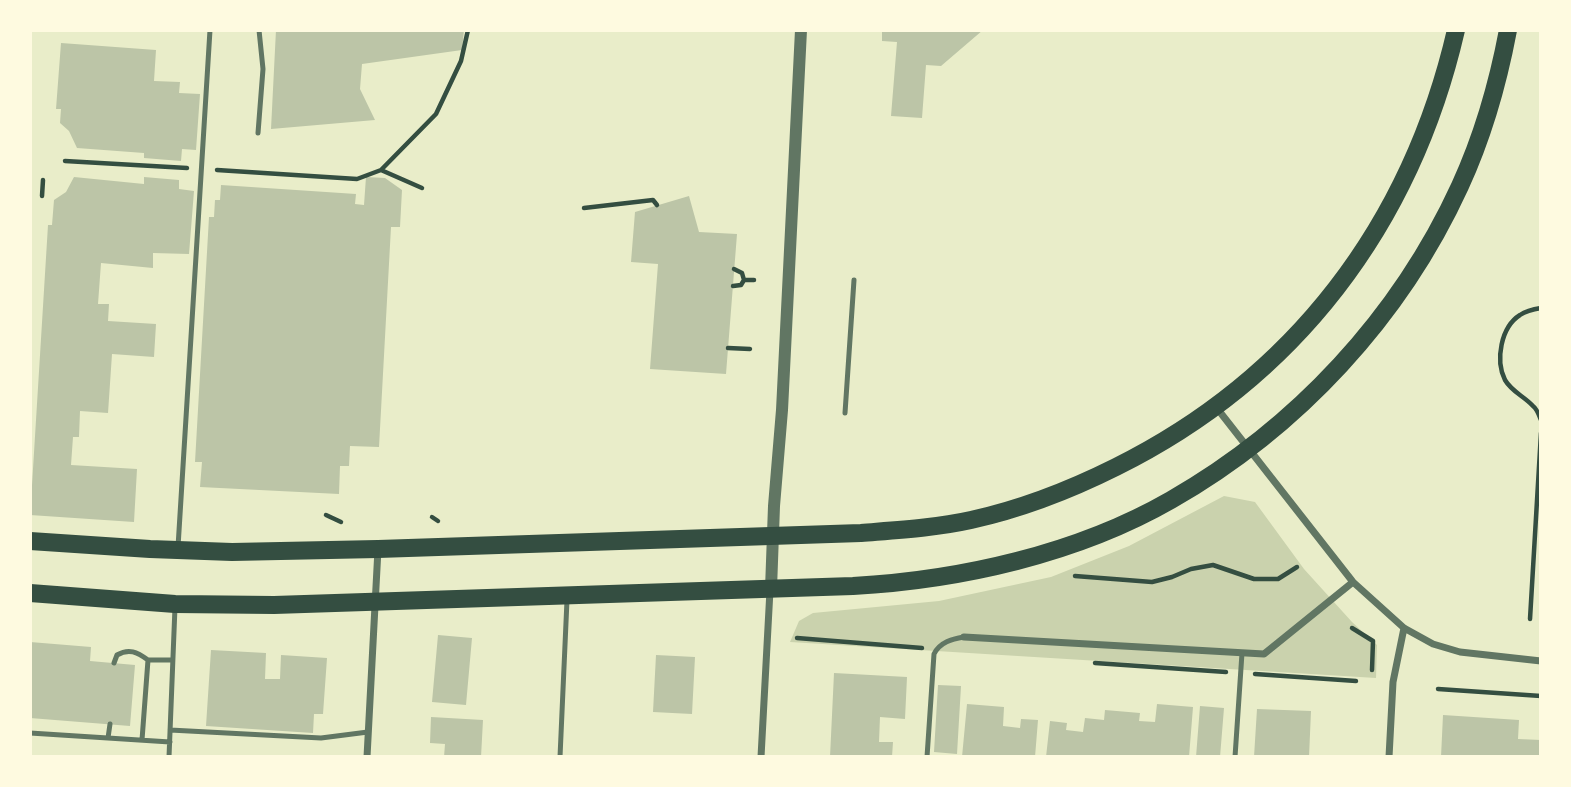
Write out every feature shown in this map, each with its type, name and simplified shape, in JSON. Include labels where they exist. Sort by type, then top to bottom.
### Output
[{"type":"main road","points":[[30,541],[232,552],[773,537],[935,526],[1006,511],[1051,496],[1136,457],[1216,407],[1252,379],[1319,311],[1374,233],[1396,195],[1437,97],[1455,30]]},
{"type":"main road","points":[[30,593],[175,604],[274,605],[899,583],[995,566],[1084,539],[1170,501],[1203,480],[1290,414],[1324,383],[1356,348],[1414,270],[1460,185],[1479,140],[1493,96],[1508,30]]},
{"type":"street","points":[[761,757],[801,30]]},
{"type":"street","points":[[1216,407],[1353,582],[1404,628],[1433,644],[1460,652],[1541,661]]},
{"type":"street","points":[[367,757],[378,549]]},
{"type":"street","points":[[964,637],[1264,654],[1353,582]]},
{"type":"street","points":[[1389,757],[1393,682],[1404,628]]},
{"type":"lane","points":[[177,551],[210,30]]},
{"type":"lane","points":[[258,133],[262,69],[259,30]]},
{"type":"lane","points":[[845,412],[854,280]]},
{"type":"lane","points":[[560,757],[568,595]]},
{"type":"lane","points":[[169,757],[175,604]]},
{"type":"lane","points":[[927,757],[934,654],[950,639],[964,637]]},
{"type":"lane","points":[[114,663],[117,655],[124,650],[133,651],[148,660],[172,660]]},
{"type":"lane","points":[[1235,757],[1242,653]]},
{"type":"lane","points":[[142,740],[148,660]]},
{"type":"lane","points":[[108,738],[110,724]]},
{"type":"lane","points":[[170,730],[321,738],[368,732]]},
{"type":"lane","points":[[30,733],[170,742]]},
{"type":"path","points":[[65,161],[357,179],[381,170],[436,114],[461,61],[468,30]]},
{"type":"path","points":[[381,170],[422,188]]},
{"type":"path","points":[[42,195],[43,180]]},
{"type":"path","points":[[583,208],[653,200],[657,205]]},
{"type":"path","points":[[733,286],[741,285],[744,280],[742,273],[734,269]]},
{"type":"path","points":[[744,280],[754,280]]},
{"type":"path","points":[[1541,308],[1519,316],[1505,333],[1500,352],[1500,367],[1505,379],[1512,389],[1535,407],[1541,420]]},
{"type":"path","points":[[729,348],[750,349]]},
{"type":"path","points":[[1530,620],[1541,433]]},
{"type":"path","points":[[326,515],[341,522]]},
{"type":"path","points":[[432,517],[438,521]]},
{"type":"path","points":[[1075,576],[1152,582],[1213,565],[1254,579],[1278,579],[1297,567]]},
{"type":"path","points":[[1352,628],[1373,641],[1372,670]]},
{"type":"path","points":[[1438,689],[1541,696]]},
{"type":"green space","points":[[1224,496],[1255,502],[1304,569],[1377,645],[1376,678],[790,642],[799,621],[813,613],[939,601],[1051,577],[1129,546]]},
{"type":"building","points":[[276,30],[464,30],[462,50],[362,64],[360,89],[375,120],[271,129]]},
{"type":"building","points":[[882,30],[983,30],[941,66],[926,65],[922,118],[891,116],[897,42],[882,41]]},
{"type":"building","points":[[61,43],[156,50],[154,81],[180,82],[179,93],[200,94],[196,150],[182,149],[181,161],[144,158],[144,153],[77,148],[69,131],[60,123],[61,109],[56,109]]},
{"type":"building","points":[[74,177],[144,184],[144,177],[179,180],[179,189],[194,191],[189,254],[153,253],[153,268],[101,263],[98,304],[109,304],[108,321],[156,324],[154,357],[112,354],[108,413],[80,411],[79,437],[73,437],[71,465],[137,469],[134,522],[30,515],[48,225],[52,225],[54,200],[66,192]]},
{"type":"building","points":[[366,177],[385,178],[402,190],[400,227],[391,227],[379,447],[350,446],[349,466],[340,466],[339,494],[200,487],[202,462],[195,462],[209,217],[214,217],[215,200],[220,200],[221,185],[356,194],[355,204],[364,205]]},
{"type":"building","points":[[689,196],[699,232],[737,234],[726,374],[650,369],[658,264],[631,262],[635,212]]},
{"type":"building","points":[[438,635],[472,638],[466,705],[432,702]]},
{"type":"building","points":[[30,642],[91,647],[90,661],[135,665],[130,726],[30,718]]},
{"type":"building","points":[[211,650],[266,653],[265,679],[280,679],[281,655],[327,658],[323,714],[314,714],[313,733],[206,726]]},
{"type":"building","points":[[656,655],[695,657],[692,714],[653,712]]},
{"type":"building","points":[[834,673],[907,677],[905,719],[880,717],[879,742],[893,742],[892,757],[830,757]]},
{"type":"building","points":[[938,685],[961,686],[957,754],[934,752]]},
{"type":"building","points":[[967,704],[1004,707],[1003,726],[1020,728],[1021,719],[1038,720],[1035,757],[962,757]]},
{"type":"building","points":[[1157,704],[1193,707],[1189,757],[1046,757],[1050,721],[1067,723],[1066,730],[1083,732],[1085,718],[1104,720],[1105,710],[1140,713],[1139,721],[1155,722]]},
{"type":"building","points":[[1200,706],[1224,708],[1220,757],[1196,757]]},
{"type":"building","points":[[1257,709],[1311,711],[1309,757],[1254,757]]},
{"type":"building","points":[[1443,715],[1519,720],[1518,739],[1541,740],[1540,757],[1441,757]]},
{"type":"building","points":[[431,717],[483,720],[481,757],[444,757],[445,744],[430,743]]}]
